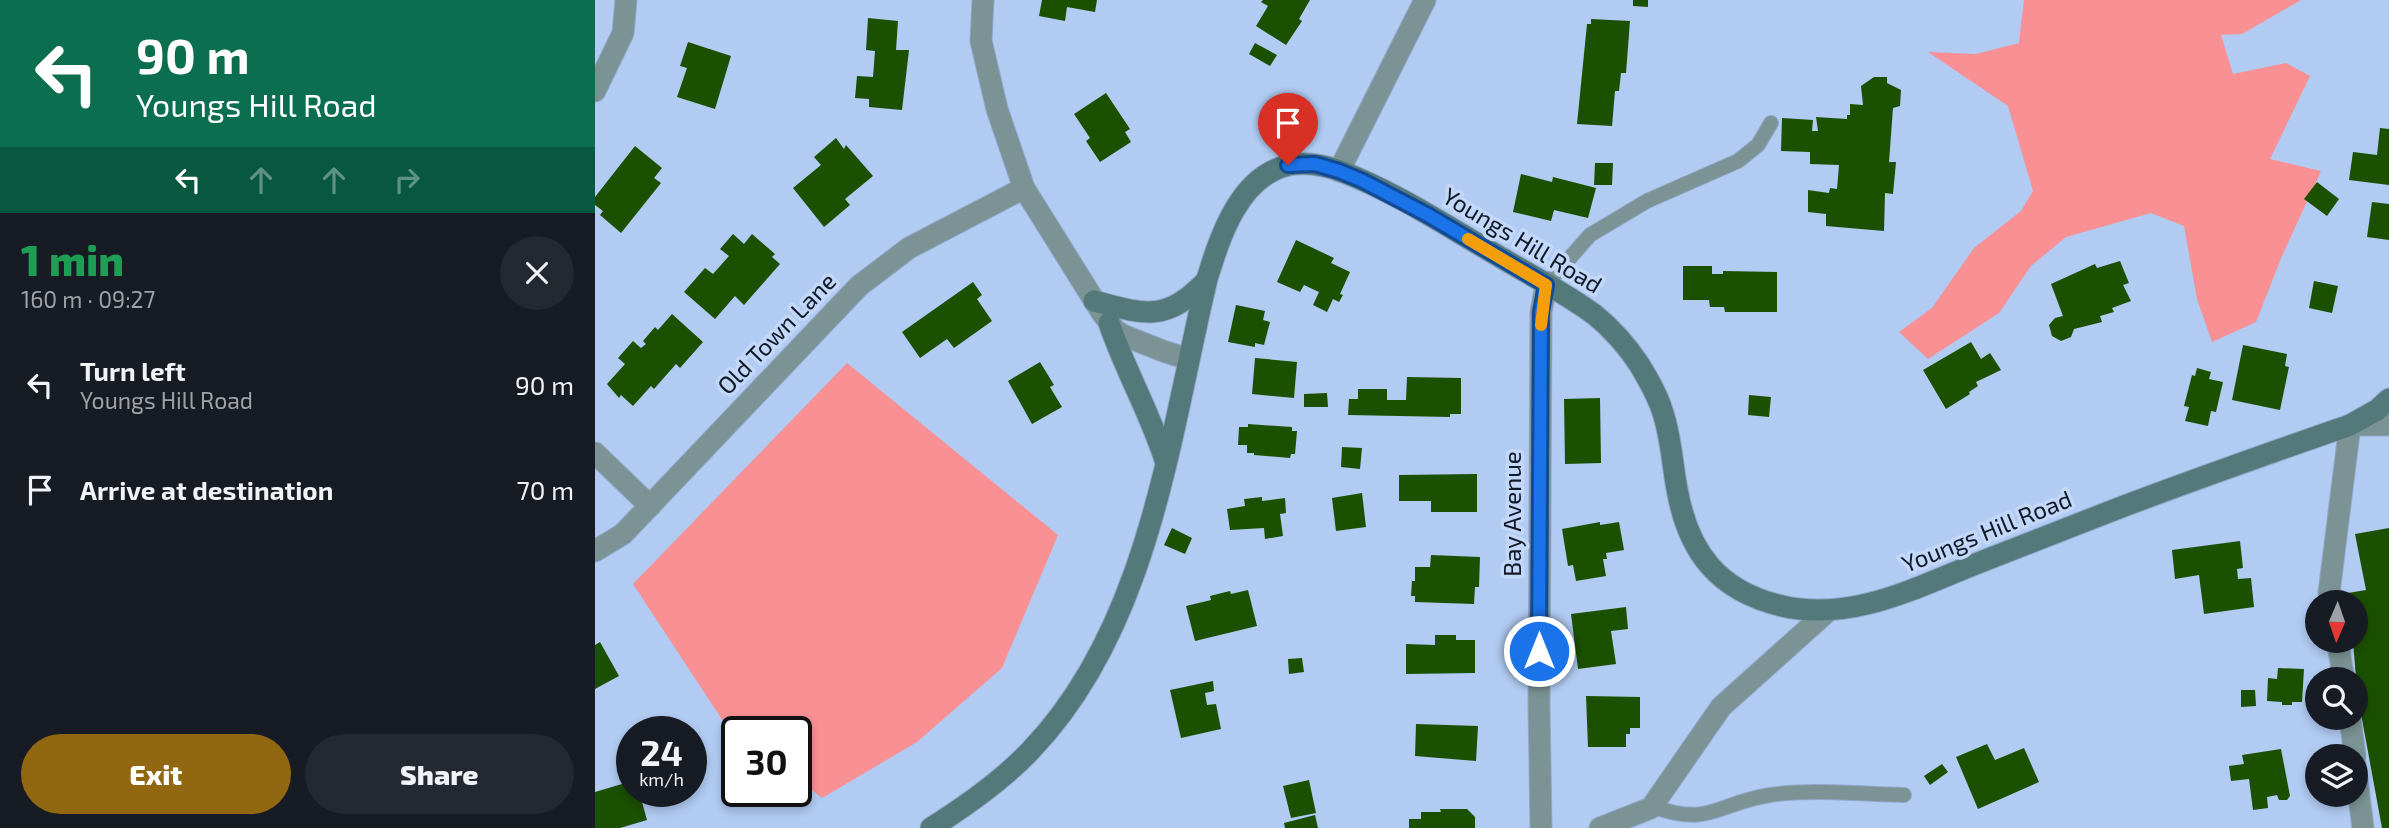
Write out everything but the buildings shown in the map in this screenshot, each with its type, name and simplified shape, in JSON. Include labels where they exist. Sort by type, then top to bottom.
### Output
[{"type":"street","points":[[595,91],[624,33],[626,0]]},
{"type":"street","points":[[983,0],[981,41],[997,109],[1024,188],[1094,301],[1116,331],[1188,359]]},
{"type":"street","points":[[1339,171],[1425,0]]},
{"type":"street","name":"Youngs Hill Road","points":[[931,828],[988,788],[1030,751],[1063,712],[1113,627],[1148,531],[1207,279],[1231,216],[1255,184],[1288,165],[1315,164],[1339,171],[1413,207],[1592,313],[1605,324],[1629,350],[1647,377],[1661,407],[1683,518],[1696,549],[1706,563],[1730,586],[1761,600],[1794,609],[1828,611],[1860,607],[1896,596],[2107,513],[2350,425],[2377,410],[2389,399]]},
{"type":"street","name":"Old Town Lane","points":[[595,551],[623,534],[859,286],[909,248],[1024,188]]},
{"type":"street","points":[[1094,301],[1138,312],[1164,310],[1178,306],[1188,299],[1207,279]]},
{"type":"street","name":"Bay Avenue","points":[[1541,828],[1541,324],[1546,285]]},
{"type":"street","points":[[1109,323],[1121,359],[1155,430],[1166,462]]},
{"type":"street","points":[[2329,590],[2350,425],[2389,425]]},
{"type":"street","points":[[595,453],[650,506]]},
{"type":"street","points":[[1600,828],[1651,807],[1721,706],[1828,611]]},
{"type":"street","points":[[2360,807],[2363,828]]},
{"type":"lane","points":[[1546,285],[1590,235],[1647,201],[1738,161],[1758,145],[1771,123]]},
{"type":"lane","points":[[1651,807],[1674,816],[1697,819],[1769,795],[1904,794]]},
{"type":"shaded area","points":[[2024,0],[2301,0],[2242,34],[2221,35],[2233,74],[2286,63],[2310,76],[2270,159],[2321,171],[2282,256],[2256,322],[2212,342],[2197,299],[2184,226],[2151,213],[2066,237],[2031,266],[1999,313],[1928,359],[1899,332],[1932,308],[1974,248],[2021,211],[2033,191],[2008,106],[1928,52],[1976,54],[2019,43]]},
{"type":"shaded area","points":[[847,363],[1058,535],[1002,668],[917,742],[822,798],[812,790],[812,716],[721,718],[633,584]]},
{"type":"slow traffic","points":[[1468,239],[1546,285],[1541,325]]},
{"type":"route","points":[[1288,165],[1315,164],[1363,181],[1428,215],[1546,285],[1541,312],[1539,651]]}]
